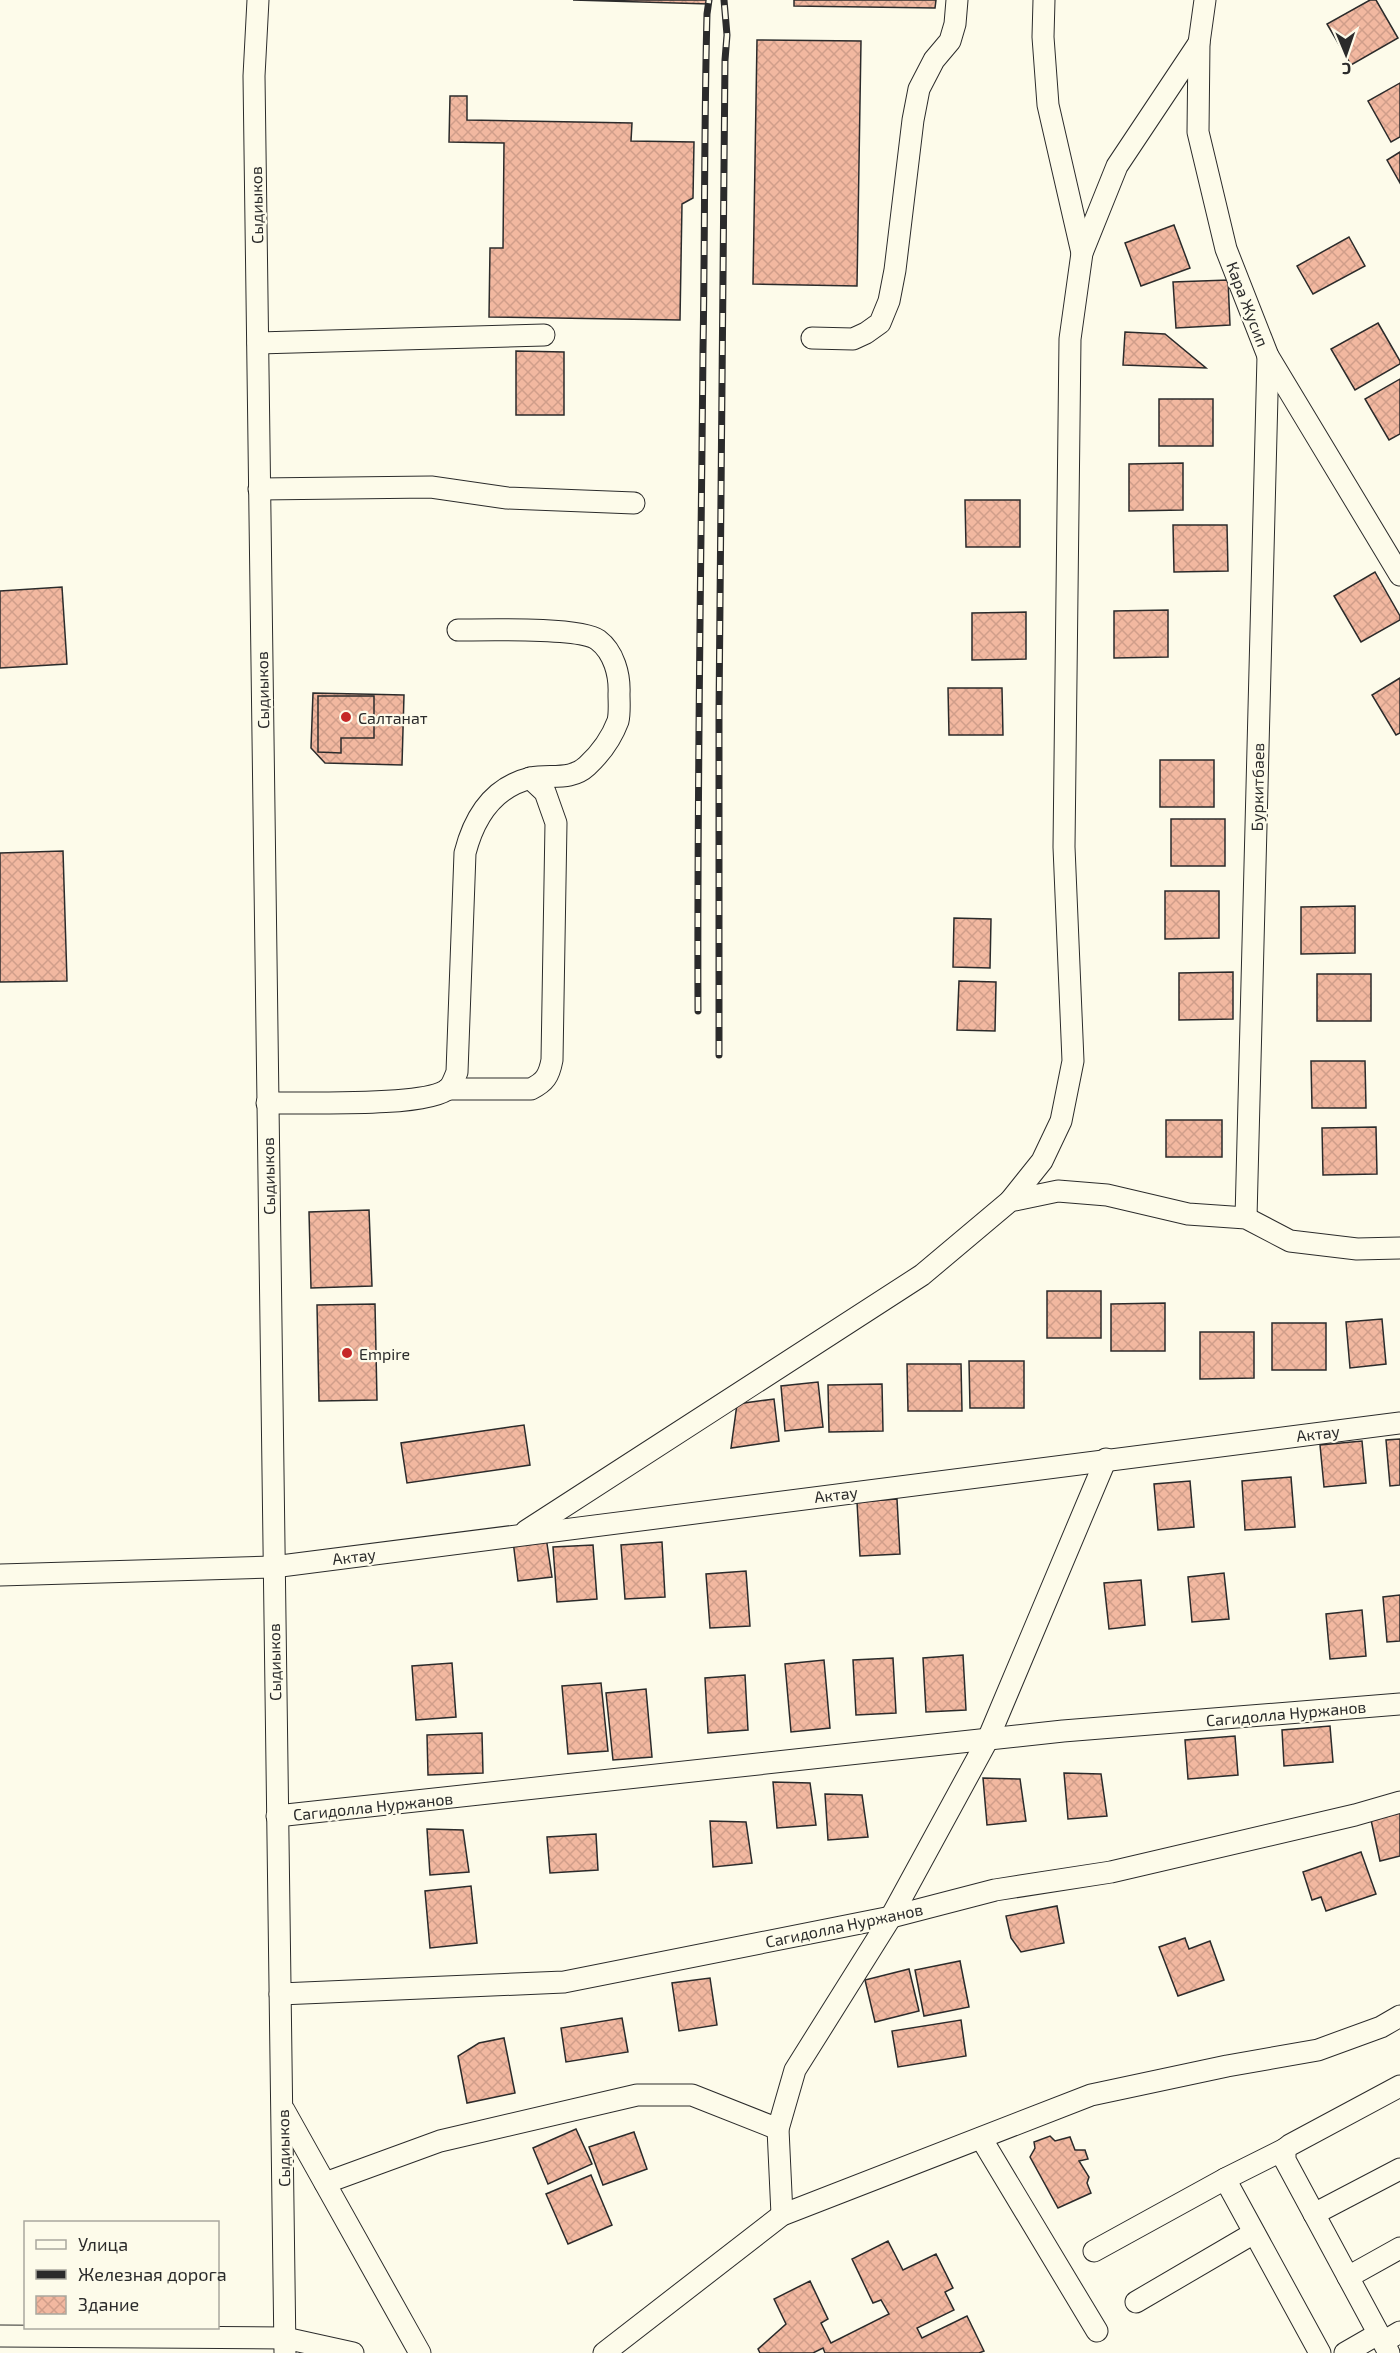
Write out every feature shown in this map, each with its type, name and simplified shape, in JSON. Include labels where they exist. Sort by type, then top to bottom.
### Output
[{"type":"street","name":"Сыдиыков","points":[[258,0],[254,76],[285,2345]]},
{"type":"street","points":[[812,338],[853,339],[880,323],[889,301],[895,270],[913,120],[919,89],[934,60],[950,40],[955,24],[957,0]]},
{"type":"street","points":[[1044,0],[1043,37],[1048,105],[1082,253]]},
{"type":"street","name":"Кара Жусип","points":[[1205,0],[1198,43],[1198,132],[1226,249],[1268,356],[1400,575]]},
{"type":"street","points":[[521,1534],[922,1275],[1010,1201],[1042,1161],[1061,1121],[1073,1061],[1064,847],[1070,339],[1082,253],[1117,166],[1198,43]]},
{"type":"street","points":[[258,343],[544,335]]},
{"type":"street","name":"Буркитбаев","points":[[1246,1218],[1268,356]]},
{"type":"street","points":[[259,489],[431,487],[507,498],[634,503]]},
{"type":"street","points":[[448,1089],[458,1072],[465,853],[471,829],[484,807],[506,790],[530,778],[565,777],[585,768],[602,750],[618,720],[620,683],[611,654],[597,639],[572,633],[458,630]]},
{"type":"street","points":[[267,1103],[404,1101],[432,1097],[448,1089],[531,1089],[542,1084],[550,1074],[552,1060],[556,823],[545,792],[530,778]]},
{"type":"street","points":[[1010,1201],[1058,1191],[1107,1195],[1188,1214],[1246,1218],[1290,1241],[1357,1249],[1400,1248]]},
{"type":"street","name":"Актау","points":[[0,1575],[273,1567],[1400,1423]]},
{"type":"street","points":[[782,2215],[778,2129],[795,2070],[891,1917],[988,1739],[1106,1459]]},
{"type":"street","name":"Сагидолла Нуржанов","points":[[277,1816],[1063,1731],[1400,1704]]},
{"type":"street","name":"Сагидолла Нуржанов","points":[[280,1994],[564,1982],[891,1917],[995,1890],[1111,1872],[1355,1815],[1400,1802]]},
{"type":"street","points":[[604,2353],[782,2215],[1091,2095],[1227,2066],[1318,2050],[1381,2027],[1400,2016]]},
{"type":"street","points":[[1094,2251],[1400,2086]]},
{"type":"street","points":[[325,2183],[440,2141],[638,2095],[693,2095],[778,2129]]},
{"type":"street","points":[[282,2108],[420,2353]]},
{"type":"street","points":[[981,2138],[1096,2331]]},
{"type":"street","points":[[1285,2149],[1285,2160],[1314,2214],[1348,2277],[1388,2340],[1345,2353]]},
{"type":"street","points":[[1314,2214],[1400,2169]]},
{"type":"street","points":[[1225,2179],[1320,2353]]},
{"type":"street","points":[[1136,2302],[1254,2233]]},
{"type":"street","points":[[1348,2277],[1400,2248]]},
{"type":"street","points":[[0,2336],[127,2345],[285,2345],[353,2353]]},
{"type":"building","points":[[573,0],[709,0],[709,4]]},
{"type":"building","points":[[794,0],[936,0],[935,8],[794,6]]},
{"type":"building","points":[[1370,0],[1376,0],[1398,38],[1351,65],[1327,24]]},
{"type":"building","points":[[757,40],[861,41],[857,286],[753,284]]},
{"type":"building","points":[[1400,83],[1400,137],[1391,142],[1368,101]]},
{"type":"building","points":[[450,96],[467,96],[467,120],[632,123],[631,141],[694,142],[693,198],[682,204],[680,320],[489,317],[490,248],[503,248],[504,143],[449,142]]},
{"type":"building","points":[[1400,152],[1400,183],[1387,160]]},
{"type":"building","points":[[1174,225],[1190,268],[1141,286],[1125,243]]},
{"type":"building","points":[[1349,237],[1365,266],[1313,294],[1297,266]]},
{"type":"building","points":[[1228,280],[1230,325],[1176,328],[1173,282]]},
{"type":"building","points":[[1378,323],[1400,364],[1355,390],[1331,349]]},
{"type":"building","points":[[1125,332],[1165,334],[1206,368],[1123,365]]},
{"type":"building","points":[[516,351],[564,352],[564,415],[516,415]]},
{"type":"building","points":[[1400,379],[1400,434],[1389,440],[1365,399]]},
{"type":"building","points":[[1159,399],[1213,399],[1213,446],[1159,446]]},
{"type":"building","points":[[1183,463],[1183,510],[1129,511],[1129,464]]},
{"type":"building","points":[[965,500],[1020,500],[1020,547],[966,547]]},
{"type":"building","points":[[1173,525],[1227,525],[1228,571],[1174,572]]},
{"type":"building","points":[[1375,572],[1400,616],[1400,620],[1361,642],[1334,596]]},
{"type":"building","points":[[62,587],[67,664],[0,668],[0,591]]},
{"type":"building","points":[[1168,610],[1168,657],[1114,658],[1114,611]]},
{"type":"building","points":[[1026,612],[1026,659],[972,660],[972,613]]},
{"type":"building","points":[[1400,678],[1400,733],[1396,735],[1372,695]]},
{"type":"building","points":[[948,688],[1002,688],[1003,735],[949,735]]},
{"type":"building","points":[[313,693],[404,695],[402,765],[325,763],[311,748]]},
{"type":"building","name":"Салтанат","points":[[318,696],[374,696],[374,738],[341,738],[341,753],[318,752]]},
{"type":"building","points":[[1160,760],[1214,760],[1214,807],[1160,807]]},
{"type":"building","points":[[1171,819],[1225,819],[1225,866],[1171,866]]},
{"type":"building","points":[[63,851],[67,981],[0,982],[0,853]]},
{"type":"building","points":[[1165,891],[1219,891],[1219,938],[1165,939]]},
{"type":"building","points":[[1355,906],[1355,953],[1301,954],[1301,907]]},
{"type":"building","points":[[954,918],[991,919],[990,968],[953,967]]},
{"type":"building","points":[[1233,972],[1233,1019],[1179,1020],[1179,973]]},
{"type":"building","points":[[1317,974],[1371,974],[1371,1021],[1317,1021]]},
{"type":"building","points":[[959,981],[996,982],[995,1031],[957,1030]]},
{"type":"building","points":[[1311,1061],[1365,1061],[1366,1108],[1312,1108]]},
{"type":"building","points":[[1166,1120],[1222,1120],[1222,1157],[1166,1157]]},
{"type":"building","points":[[1376,1127],[1377,1174],[1323,1175],[1322,1128]]},
{"type":"building","points":[[369,1210],[372,1286],[311,1288],[309,1212]]},
{"type":"building","points":[[1047,1291],[1101,1291],[1101,1338],[1047,1338]]},
{"type":"building","points":[[1165,1303],[1165,1351],[1111,1351],[1111,1304]]},
{"type":"building","name":"Empire","points":[[375,1304],[377,1400],[319,1401],[317,1305]]},
{"type":"building","points":[[1382,1319],[1386,1364],[1350,1368],[1346,1322]]},
{"type":"building","points":[[1272,1323],[1326,1323],[1326,1370],[1272,1370]]},
{"type":"building","points":[[1200,1332],[1254,1332],[1254,1378],[1200,1379]]},
{"type":"building","points":[[969,1361],[1024,1361],[1024,1408],[970,1408]]},
{"type":"building","points":[[907,1364],[961,1364],[962,1411],[908,1411]]},
{"type":"building","points":[[818,1382],[823,1427],[785,1431],[781,1386]]},
{"type":"building","points":[[882,1384],[883,1431],[829,1432],[828,1385]]},
{"type":"building","points":[[774,1399],[779,1441],[731,1448],[737,1404]]},
{"type":"building","points":[[524,1425],[530,1465],[407,1483],[401,1443]]},
{"type":"building","points":[[1400,1439],[1400,1485],[1390,1486],[1386,1440]]},
{"type":"building","points":[[1362,1441],[1366,1483],[1324,1487],[1320,1445]]},
{"type":"building","points":[[1291,1477],[1295,1527],[1245,1530],[1242,1481]]},
{"type":"building","points":[[1190,1481],[1194,1527],[1158,1530],[1154,1484]]},
{"type":"building","points":[[897,1499],[900,1554],[860,1556],[857,1502]]},
{"type":"building","points":[[546,1537],[552,1577],[518,1581],[513,1541]]},
{"type":"building","points":[[662,1542],[665,1597],[625,1599],[621,1545]]},
{"type":"building","points":[[593,1545],[597,1599],[557,1602],[553,1547]]},
{"type":"building","points":[[746,1571],[750,1626],[710,1628],[706,1574]]},
{"type":"building","points":[[1224,1573],[1229,1619],[1192,1622],[1188,1577]]},
{"type":"building","points":[[1141,1580],[1145,1625],[1109,1629],[1104,1583]]},
{"type":"building","points":[[1400,1595],[1400,1641],[1387,1642],[1383,1597]]},
{"type":"building","points":[[1362,1610],[1366,1656],[1330,1659],[1326,1614]]},
{"type":"building","points":[[963,1655],[966,1710],[926,1712],[923,1658]]},
{"type":"building","points":[[893,1658],[896,1713],[856,1715],[853,1660]]},
{"type":"building","points":[[824,1660],[830,1728],[791,1732],[785,1664]]},
{"type":"building","points":[[452,1663],[456,1717],[416,1720],[412,1666]]},
{"type":"building","points":[[745,1675],[748,1730],[708,1733],[705,1678]]},
{"type":"building","points":[[601,1683],[608,1751],[568,1754],[562,1686]]},
{"type":"building","points":[[646,1689],[652,1757],[613,1760],[606,1693]]},
{"type":"building","points":[[1330,1726],[1333,1762],[1284,1766],[1282,1730]]},
{"type":"building","points":[[482,1733],[483,1773],[428,1775],[427,1735]]},
{"type":"building","points":[[1235,1736],[1238,1775],[1188,1779],[1185,1740]]},
{"type":"building","points":[[1064,1773],[1101,1774],[1107,1816],[1068,1819]]},
{"type":"building","points":[[983,1778],[1020,1779],[1026,1821],[987,1825]]},
{"type":"building","points":[[773,1782],[810,1783],[816,1825],[777,1828]]},
{"type":"building","points":[[825,1794],[862,1795],[868,1837],[828,1840]]},
{"type":"building","points":[[1400,1813],[1400,1856],[1380,1861],[1371,1820]]},
{"type":"building","points":[[710,1821],[746,1822],[752,1863],[713,1867]]},
{"type":"building","points":[[427,1829],[463,1830],[469,1872],[430,1875]]},
{"type":"building","points":[[596,1834],[598,1870],[550,1873],[547,1837]]},
{"type":"building","points":[[1361,1852],[1376,1894],[1326,1911],[1321,1897],[1312,1900],[1303,1872]]},
{"type":"building","points":[[471,1886],[477,1943],[430,1948],[425,1891]]},
{"type":"building","points":[[1057,1906],[1064,1943],[1021,1952],[1011,1938],[1006,1916]]},
{"type":"building","points":[[1185,1938],[1189,1949],[1210,1941],[1224,1980],[1178,1996],[1159,1947]]},
{"type":"building","points":[[960,1961],[969,2007],[924,2016],[915,1970]]},
{"type":"building","points":[[909,1969],[919,2011],[875,2022],[865,1980]]},
{"type":"building","points":[[710,1978],[717,2025],[679,2031],[672,1983]]},
{"type":"building","points":[[622,2018],[628,2052],[566,2062],[561,2028]]},
{"type":"building","points":[[961,2020],[966,2056],[898,2067],[892,2031]]},
{"type":"building","points":[[504,2038],[515,2093],[467,2103],[458,2056],[479,2043]]},
{"type":"building","points":[[576,2129],[592,2164],[548,2184],[533,2148]]},
{"type":"building","points":[[634,2132],[647,2169],[603,2185],[589,2147]]},
{"type":"building","points":[[1050,2136],[1055,2141],[1070,2137],[1075,2150],[1085,2150],[1088,2159],[1079,2161],[1089,2177],[1087,2183],[1091,2193],[1058,2208],[1030,2157],[1035,2148],[1034,2142]]},
{"type":"building","points":[[591,2175],[612,2225],[568,2244],[546,2194]]},
{"type":"building","points":[[888,2241],[903,2270],[936,2254],[953,2288],[945,2292],[954,2310],[917,2328],[922,2338],[967,2316],[984,2351],[979,2353],[825,2353],[823,2348],[813,2353],[760,2353],[758,2349],[786,2324],[774,2299],[810,2281],[828,2319],[821,2323],[831,2343],[889,2314],[881,2300],[873,2303],[852,2259]]},
{"type":"railway","points":[[698,1011],[705,98],[709,0]]},
{"type":"railway","points":[[719,1055],[719,712],[727,35],[724,0]]},
{"type":"place","name":"Салтанат","points":[[346,717]]},
{"type":"place","name":"Empire","points":[[347,1353]]}]
